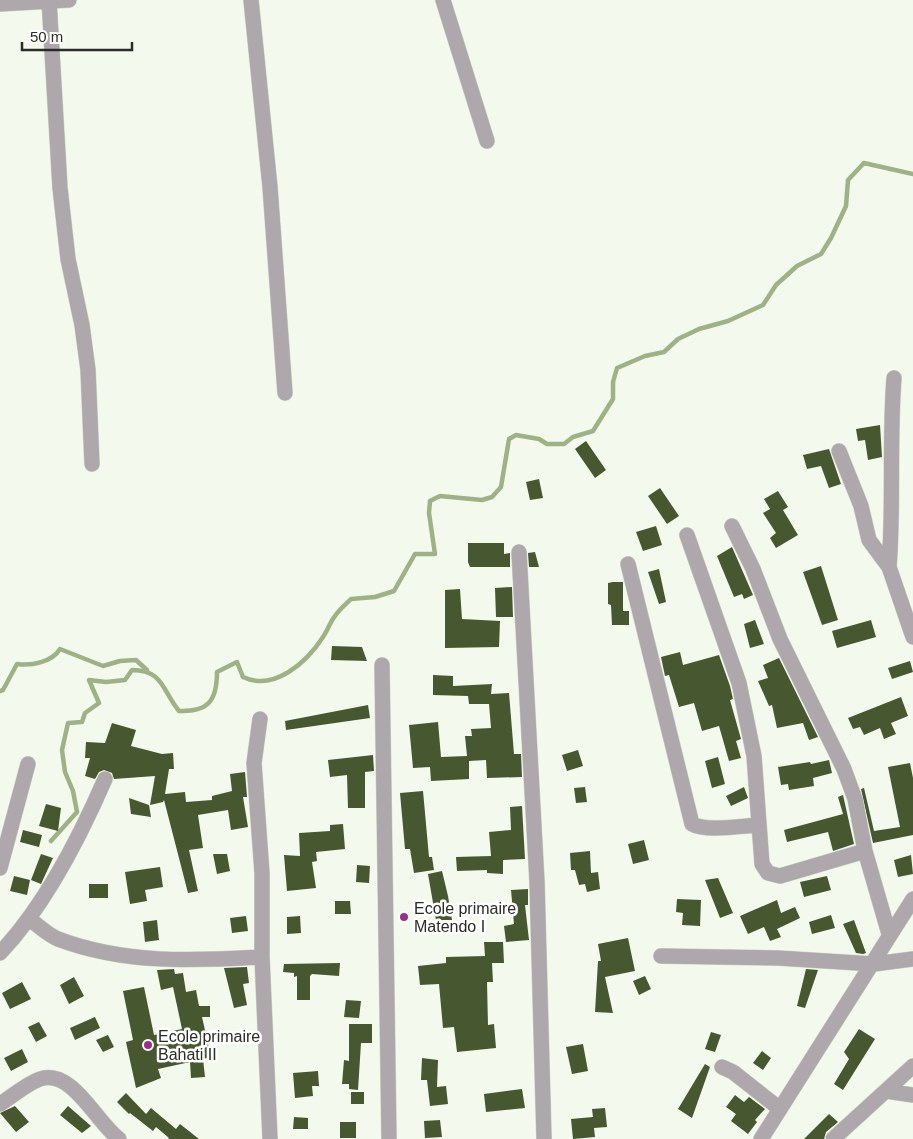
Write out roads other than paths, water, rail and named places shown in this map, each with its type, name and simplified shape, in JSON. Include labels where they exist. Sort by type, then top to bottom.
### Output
[{"type":"street","points":[[0,4],[69,0]]},
{"type":"street","points":[[251,0],[270,187],[285,393]]},
{"type":"street","points":[[443,0],[487,141]]},
{"type":"street","points":[[49,1],[60,188],[68,259],[82,325],[88,370],[92,464]]},
{"type":"street","points":[[889,567],[892,528],[891,424],[894,378]]},
{"type":"street","points":[[839,451],[848,468],[870,540],[889,567],[913,637]]},
{"type":"street","points":[[732,526],[753,569],[780,639],[844,769],[855,799],[864,851],[889,934]]},
{"type":"street","points":[[687,535],[739,683],[754,756],[762,864],[768,873],[780,876],[864,851]]},
{"type":"street","points":[[519,552],[537,882],[544,1139]]},
{"type":"street","points":[[628,564],[692,824],[708,828],[758,825]]},
{"type":"street","points":[[382,665],[389,1139]]},
{"type":"street","points":[[260,719],[254,763],[262,873],[262,957],[270,1139]]},
{"type":"street","points":[[0,868],[28,764]]},
{"type":"street","points":[[0,953],[29,919],[78,834],[105,779]]},
{"type":"street","points":[[761,1139],[874,964],[889,934],[913,899]]},
{"type":"street","points":[[29,919],[56,938],[106,953],[145,959],[192,961],[262,957]]},
{"type":"street","points":[[661,956],[778,958],[874,964],[913,959]]},
{"type":"street","points":[[833,1139],[913,1066]]},
{"type":"street","points":[[722,1067],[733,1072],[780,1109]]},
{"type":"street","points":[[0,1104],[39,1080],[54,1076],[64,1081],[76,1091],[114,1138]]},
{"type":"street","points":[[886,1091],[913,1095]]},
{"type":"waterway","points":[[51,841],[77,812],[73,791],[65,772],[62,750],[68,723],[82,722],[85,713],[99,703],[89,680],[106,682],[125,680],[132,670],[150,673],[161,683],[179,711],[189,711],[204,707],[209,703],[215,690],[217,672],[237,662],[243,677],[255,681],[278,678],[289,672],[299,665],[316,647],[333,618],[351,599],[375,597],[394,591],[415,554],[435,554],[429,513],[430,501],[440,496],[482,500],[492,497],[501,487],[509,439],[516,435],[539,439],[547,444],[564,444],[573,437],[593,431],[613,399],[613,382],[617,368],[645,356],[664,352],[678,339],[699,329],[728,321],[763,305],[776,285],[797,266],[821,254],[846,206],[848,180],[864,163],[913,174]]},
{"type":"waterway","points":[[0,691],[3,690],[17,664],[29,664],[47,660],[60,649],[103,666],[120,661],[136,660],[147,670]]},
{"type":"place","name":"Ecole primaire Matendo I","points":[[404,917]]},
{"type":"place","name":"Ecole primaire Bahati II","points":[[148,1045]]}]
